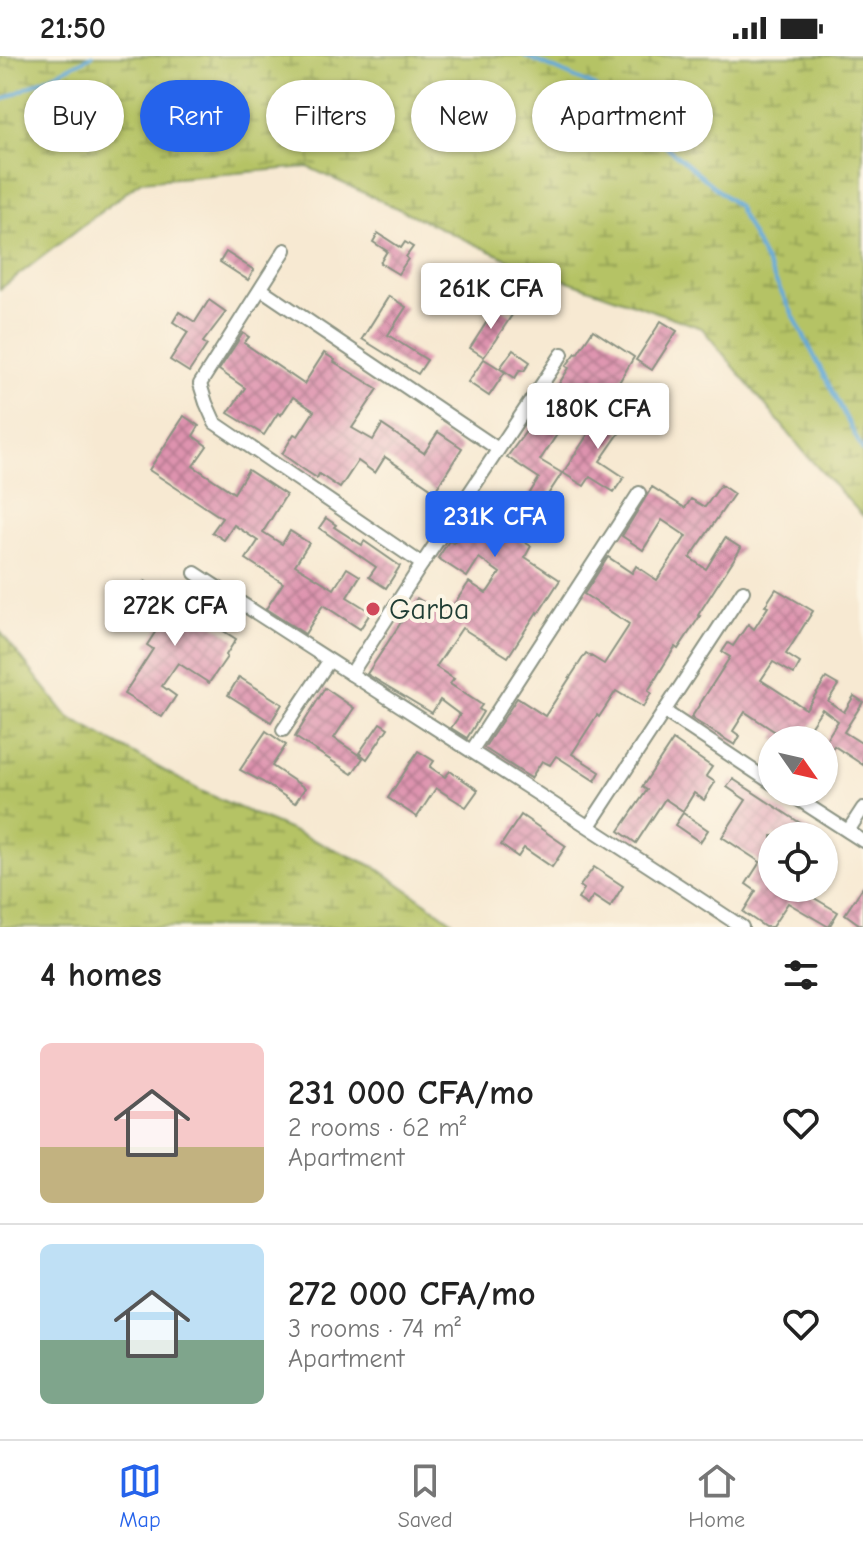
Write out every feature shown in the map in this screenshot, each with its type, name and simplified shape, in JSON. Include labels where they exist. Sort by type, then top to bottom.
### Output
[{"type":"street","points":[[285,250],[200,384],[206,403],[215,423],[422,564]]},
{"type":"street","points":[[261,289],[498,449]]},
{"type":"street","points":[[351,674],[562,354]]},
{"type":"street","points":[[472,750],[639,493]]},
{"type":"street","points":[[195,573],[742,927]]},
{"type":"street","points":[[589,826],[743,591]]},
{"type":"street","points":[[283,730],[329,661]]},
{"type":"street","points":[[664,711],[758,774]]},
{"type":"street","points":[[809,806],[863,841]]},
{"type":"street","points":[[848,831],[863,808]]},
{"type":"green space","points":[[0,56],[863,56],[863,516],[809,458],[702,328],[514,262],[308,167],[141,181],[0,289]]},
{"type":"green space","points":[[0,631],[68,717],[201,791],[375,867],[460,927],[0,927]]},
{"type":"building","points":[[378,233],[401,248],[405,242],[413,247],[398,274],[380,263],[387,251],[373,242]]},
{"type":"building","points":[[226,252],[254,270],[248,280],[220,262]]},
{"type":"building","points":[[389,296],[406,307],[388,335],[427,360],[418,374],[362,339]]},
{"type":"building","points":[[209,300],[226,312],[203,342],[207,345],[189,372],[170,360],[188,332],[173,322],[179,312],[195,322]]},
{"type":"building","points":[[497,306],[512,315],[484,357],[470,348]]},
{"type":"building","points":[[661,321],[677,331],[652,370],[636,360]]},
{"type":"building","points":[[593,330],[634,357],[611,396],[593,384],[581,401],[574,396],[560,417],[566,421],[540,460],[562,473],[519,539],[531,546],[525,557],[560,580],[508,657],[462,628],[436,667],[454,679],[450,684],[482,705],[479,709],[483,712],[467,738],[451,728],[460,715],[440,700],[432,713],[367,674],[417,598],[446,616],[469,582],[486,593],[500,573],[479,558],[467,577],[438,558],[482,505],[494,513],[506,495],[522,506],[539,478],[507,457],[544,407],[569,368],[566,366]]},
{"type":"building","points":[[243,333],[249,337],[244,343],[304,384],[324,353],[378,389],[352,428],[373,440],[382,425],[424,453],[438,432],[462,448],[435,491],[385,457],[375,473],[358,461],[340,488],[319,474],[317,478],[303,469],[282,454],[314,411],[293,397],[264,435],[228,413],[245,388],[219,370]]},
{"type":"building","points":[[513,350],[530,362],[515,378],[500,368]]},
{"type":"building","points":[[484,359],[505,372],[489,396],[468,382]]},
{"type":"building","points":[[612,397],[624,406],[611,426],[620,432],[600,461],[624,477],[614,492],[590,477],[584,486],[563,473]]},
{"type":"building","points":[[184,416],[199,426],[193,436],[207,446],[193,466],[234,493],[248,470],[286,495],[263,532],[282,544],[290,531],[309,543],[295,565],[334,589],[347,568],[360,576],[347,597],[371,612],[360,629],[323,605],[305,634],[266,609],[283,583],[246,559],[258,541],[234,525],[224,540],[212,532],[222,518],[149,470]]},
{"type":"building","points":[[721,485],[734,494],[690,558],[706,569],[725,538],[741,548],[700,616],[678,649],[675,647],[648,691],[651,693],[643,707],[616,691],[572,754],[600,772],[595,781],[556,756],[550,765],[542,761],[531,778],[484,748],[517,698],[545,716],[586,653],[604,664],[628,627],[629,624],[584,594],[608,557],[632,573],[636,566],[657,580],[686,536],[662,520],[643,550],[622,536],[652,487],[685,508],[691,499],[705,507]]},
{"type":"building","points":[[326,518],[336,525],[334,527],[362,545],[364,541],[400,566],[386,588],[369,577],[376,567],[319,528]]},
{"type":"building","points":[[145,581],[236,639],[209,683],[178,663],[162,686],[176,696],[162,717],[124,694],[153,649],[147,645],[161,623],[131,603]]},
{"type":"building","points":[[776,589],[813,611],[786,654],[800,663],[794,674],[773,662],[761,680],[806,709],[826,678],[838,685],[828,701],[844,712],[854,696],[863,702],[844,732],[863,744],[863,765],[838,749],[838,726],[835,726],[838,721],[822,709],[811,726],[766,726],[745,712],[733,731],[740,736],[735,745],[691,718],[730,657],[722,652],[728,643],[733,646],[748,624],[754,629],[768,607],[765,606]]},
{"type":"building","points":[[239,677],[282,704],[271,722],[228,695]]},
{"type":"building","points":[[325,688],[354,708],[334,738],[363,758],[352,774],[295,737]]},
{"type":"building","points":[[380,723],[388,728],[367,759],[359,753]]},
{"type":"building","points":[[266,731],[286,745],[272,766],[305,788],[295,803],[240,770]]},
{"type":"building","points":[[673,740],[712,767],[706,776],[715,782],[704,800],[694,793],[683,811],[665,799],[636,843],[619,831],[647,790],[642,787]]},
{"type":"building","points":[[418,751],[434,761],[430,767],[445,777],[450,771],[478,790],[466,807],[436,788],[417,817],[388,798]]},
{"type":"building","points":[[733,779],[758,795],[758,806],[774,806],[799,822],[758,822],[758,861],[722,837],[746,800],[727,787]]},
{"type":"building","points":[[683,813],[708,830],[700,842],[675,825]]},
{"type":"building","points":[[521,815],[566,846],[552,867],[524,848],[518,857],[501,845]]},
{"type":"building","points":[[758,865],[758,902],[821,902],[838,912],[829,927],[788,903],[772,927],[765,927],[743,912],[756,891],[746,884]]},
{"type":"building","points":[[594,867],[623,886],[610,907],[593,896],[587,905],[578,899],[584,889],[580,886]]},
{"type":"building","points":[[863,887],[863,927],[845,914]]},
{"type":"waterway","points":[[0,101],[92,56]]},
{"type":"waterway","points":[[525,56],[594,86],[737,206],[863,451]]},
{"type":"place","name":"Garba","points":[[373,609]]}]
